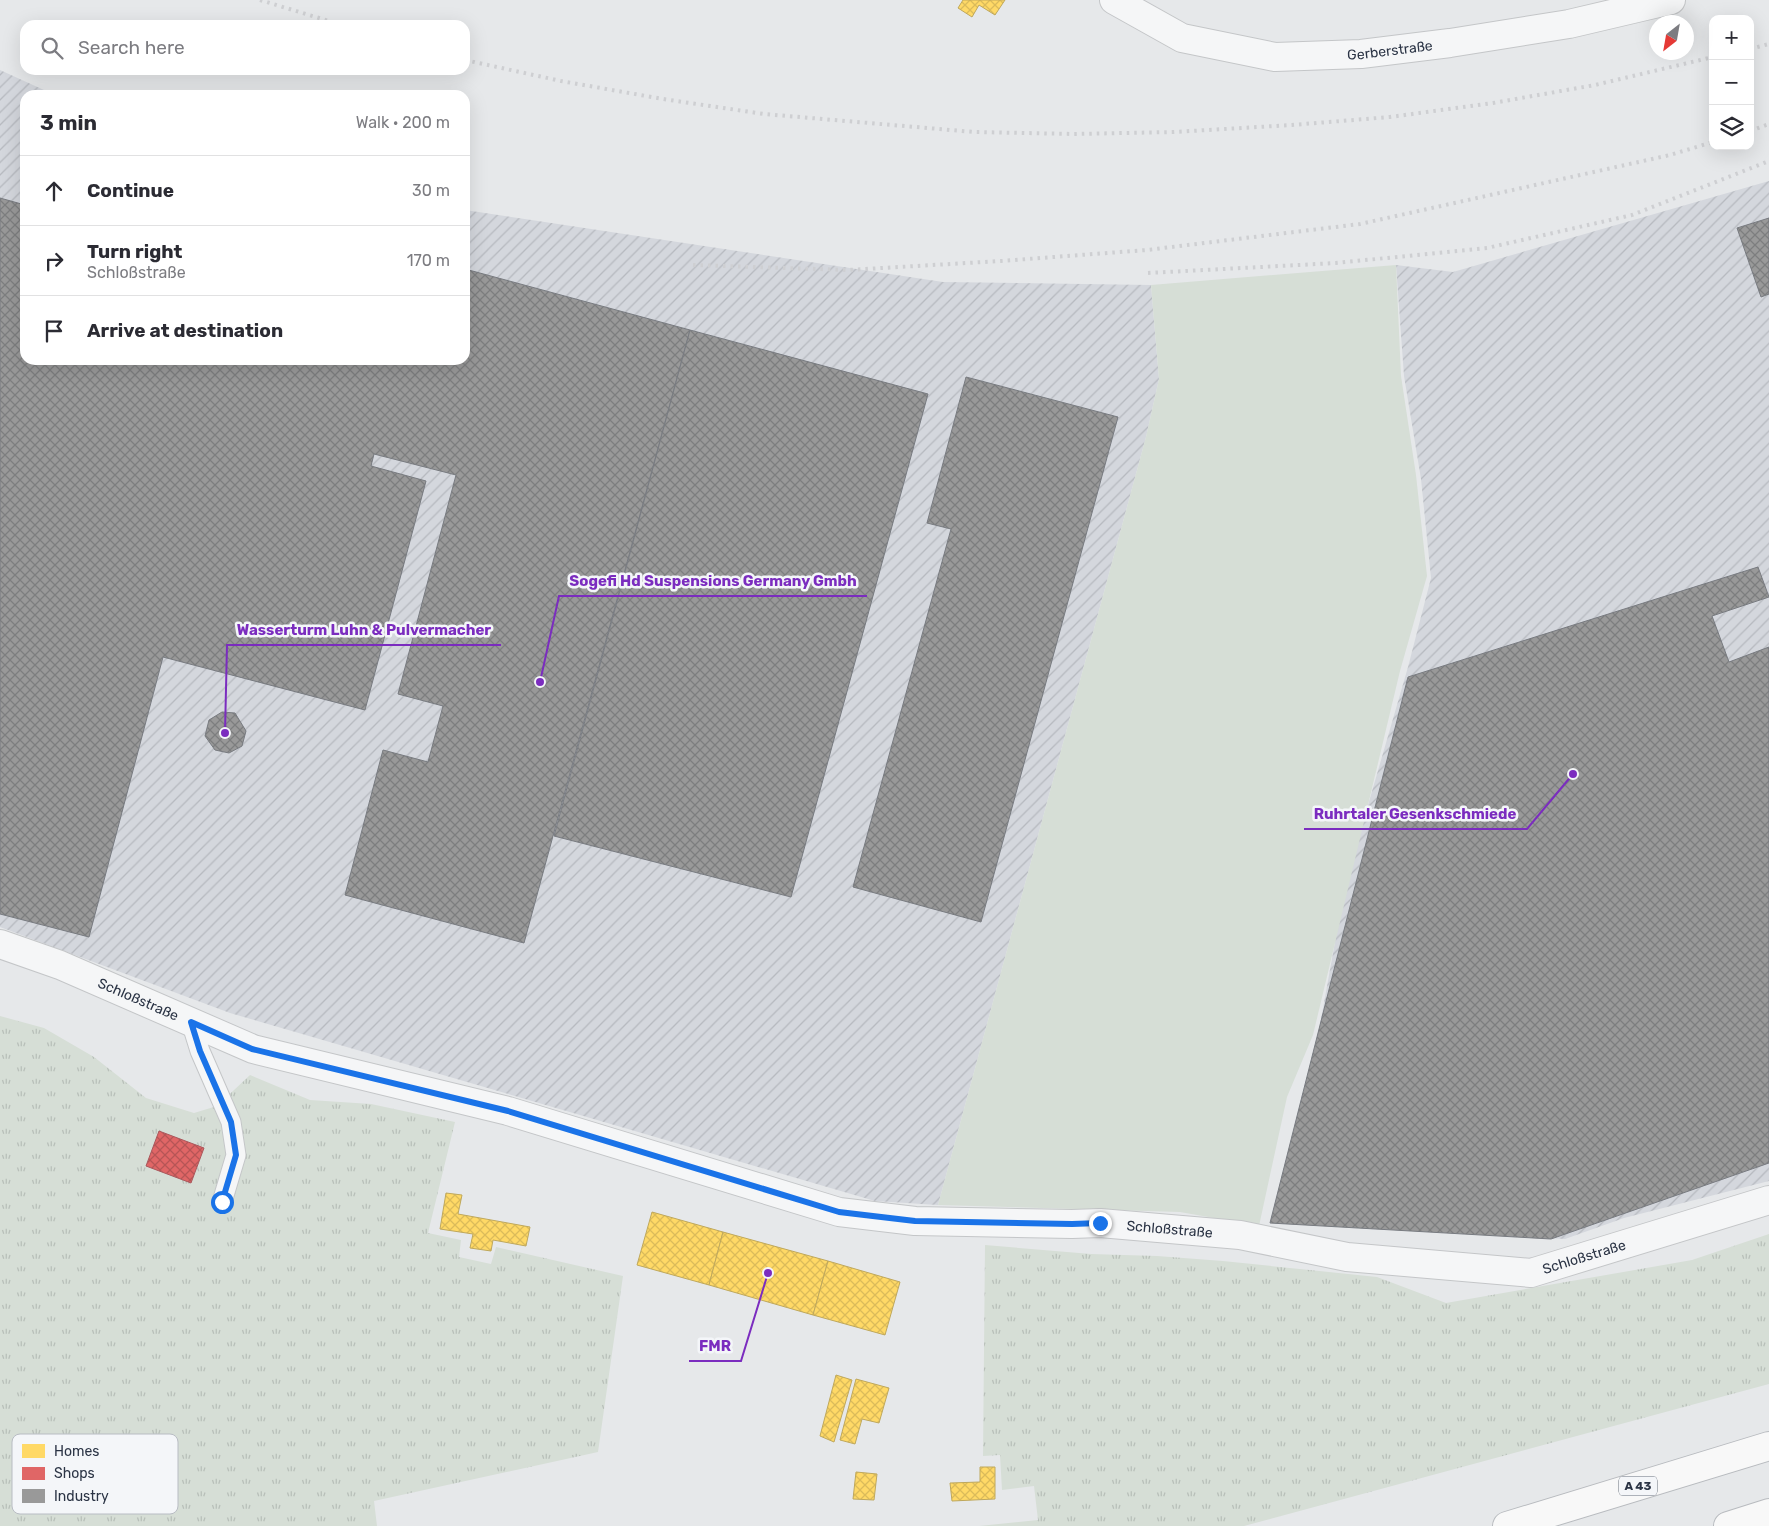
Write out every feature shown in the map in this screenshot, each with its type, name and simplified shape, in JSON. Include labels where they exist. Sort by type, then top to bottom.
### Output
[{"type":"highway","name":"A 43","points":[[1507,1526],[1769,1446]]},
{"type":"highway","points":[[1728,1526],[1769,1513]]},
{"type":"street","name":"Gerberstraße","points":[[1114,0],[1182,38],[1275,57],[1361,54],[1450,43],[1569,24],[1671,0]]},
{"type":"street","name":"Schloßstraße","points":[[0,944],[60,965],[252,1049],[508,1111],[839,1212],[915,1221],[1100,1223],[1240,1235],[1347,1257],[1531,1273],[1769,1200]]},
{"type":"lane","points":[[191,1022],[200,1051],[231,1122],[236,1155],[222,1202]]},
{"type":"shaded area","points":[[0,70],[44,90],[20,90],[20,365],[470,365],[470,211],[943,282],[1151,285],[1159,379],[1146,437],[938,1205],[875,1201],[230,1013],[0,927]]},
{"type":"shaded area","points":[[1769,181],[1769,1181],[1624,1218],[1565,1239],[1270,1223],[1320,1025],[1346,881],[1408,667],[1431,578],[1421,479],[1404,376],[1396,265],[1453,272]]},
{"type":"green space","points":[[1396,265],[1401,376],[1416,475],[1427,576],[1400,671],[1313,1035],[1287,1097],[1259,1226],[1180,1212],[938,1205],[1146,437],[1159,379],[1151,285]]},
{"type":"green space","points":[[0,1016],[44,1028],[94,1057],[146,1098],[194,1113],[217,1106],[250,1075],[310,1100],[371,1104],[455,1122],[428,1233],[461,1240],[459,1257],[491,1264],[496,1247],[623,1276],[598,1452],[374,1501],[377,1526],[0,1526]]},
{"type":"green space","points":[[1769,1234],[1769,1384],[1244,1526],[979,1526],[1038,1520],[1034,1486],[1002,1490],[1000,1455],[983,1456],[985,1245],[1091,1254],[1223,1261],[1377,1277],[1446,1303],[1692,1260]]},
{"type":"building: Homes","points":[[963,0],[1005,0],[995,15],[979,5],[972,17],[958,8]]},
{"type":"building: Homes","points":[[446,1193],[462,1195],[458,1214],[530,1227],[526,1246],[493,1240],[491,1251],[470,1248],[473,1234],[440,1229]]},
{"type":"building: Homes","points":[[652,1212],[723,1232],[709,1285],[637,1265]]},
{"type":"building: Homes","points":[[723,1232],[828,1261],[813,1315],[709,1285]]},
{"type":"building: Homes","points":[[828,1261],[900,1282],[885,1335],[813,1315]]},
{"type":"building: Homes","points":[[836,1375],[852,1380],[834,1442],[820,1436]]},
{"type":"building: Homes","points":[[856,1379],[889,1388],[879,1423],[862,1419],[855,1444],[840,1440]]},
{"type":"building: Homes","points":[[980,1467],[995,1467],[995,1499],[952,1501],[950,1483],[980,1482]]},
{"type":"building: Homes","points":[[856,1472],[877,1474],[874,1500],[853,1499]]},
{"type":"building: Shops","points":[[159,1131],[204,1148],[191,1183],[146,1166]]},
{"type":"building: Industry","points":[[0,198],[20,204],[20,365],[470,365],[470,270],[690,330],[524,943],[345,895],[383,750],[428,762],[443,706],[398,694],[456,475],[374,454],[371,466],[426,481],[365,710],[163,657],[89,937],[0,914]]},
{"type":"building: Industry","points":[[1769,218],[1769,294],[1761,297],[1737,228]]},
{"type":"building: Industry","points":[[690,330],[928,394],[791,897],[554,836]]},
{"type":"building: Industry","points":[[966,377],[1118,417],[981,922],[853,887],[951,529],[927,523]]},
{"type":"building: Industry","points":[[1758,567],[1769,597],[1712,616],[1729,662],[1769,647],[1769,1163],[1551,1239],[1270,1223],[1408,677]]},
{"type":"building: Industry","points":[[222,712],[235,713],[246,731],[242,746],[229,753],[215,750],[205,736],[209,720]]},
{"type":"railway","points":[[260,0],[326,20]]},
{"type":"railway","points":[[1754,48],[1769,44]]},
{"type":"railway","points":[[470,61],[561,81],[764,114],[974,132],[1073,134],[1174,132],[1390,117],[1493,103],[1595,85],[1709,58]]},
{"type":"railway","points":[[1754,130],[1769,124]]},
{"type":"railway","points":[[693,265],[848,270],[1147,250],[1360,224],[1670,155],[1709,143]]},
{"type":"railway","points":[[1148,273],[1336,263],[1487,248],[1632,215],[1769,161]]},
{"type":"place","name":"Sogefi Hd Suspensions Germany Gmbh","points":[[540,682]]},
{"type":"place","name":"Wasserturm Luhn & Pulvermacher","points":[[225,733]]},
{"type":"place","name":"Ruhrtaler Gesenkschmiede","points":[[1573,774]]},
{"type":"place","name":"FMR","points":[[768,1273]]},
{"type":"route","points":[[222,1202],[236,1155],[231,1122],[200,1051],[191,1022],[252,1049],[508,1111],[839,1212],[915,1221],[1100,1223]]}]
